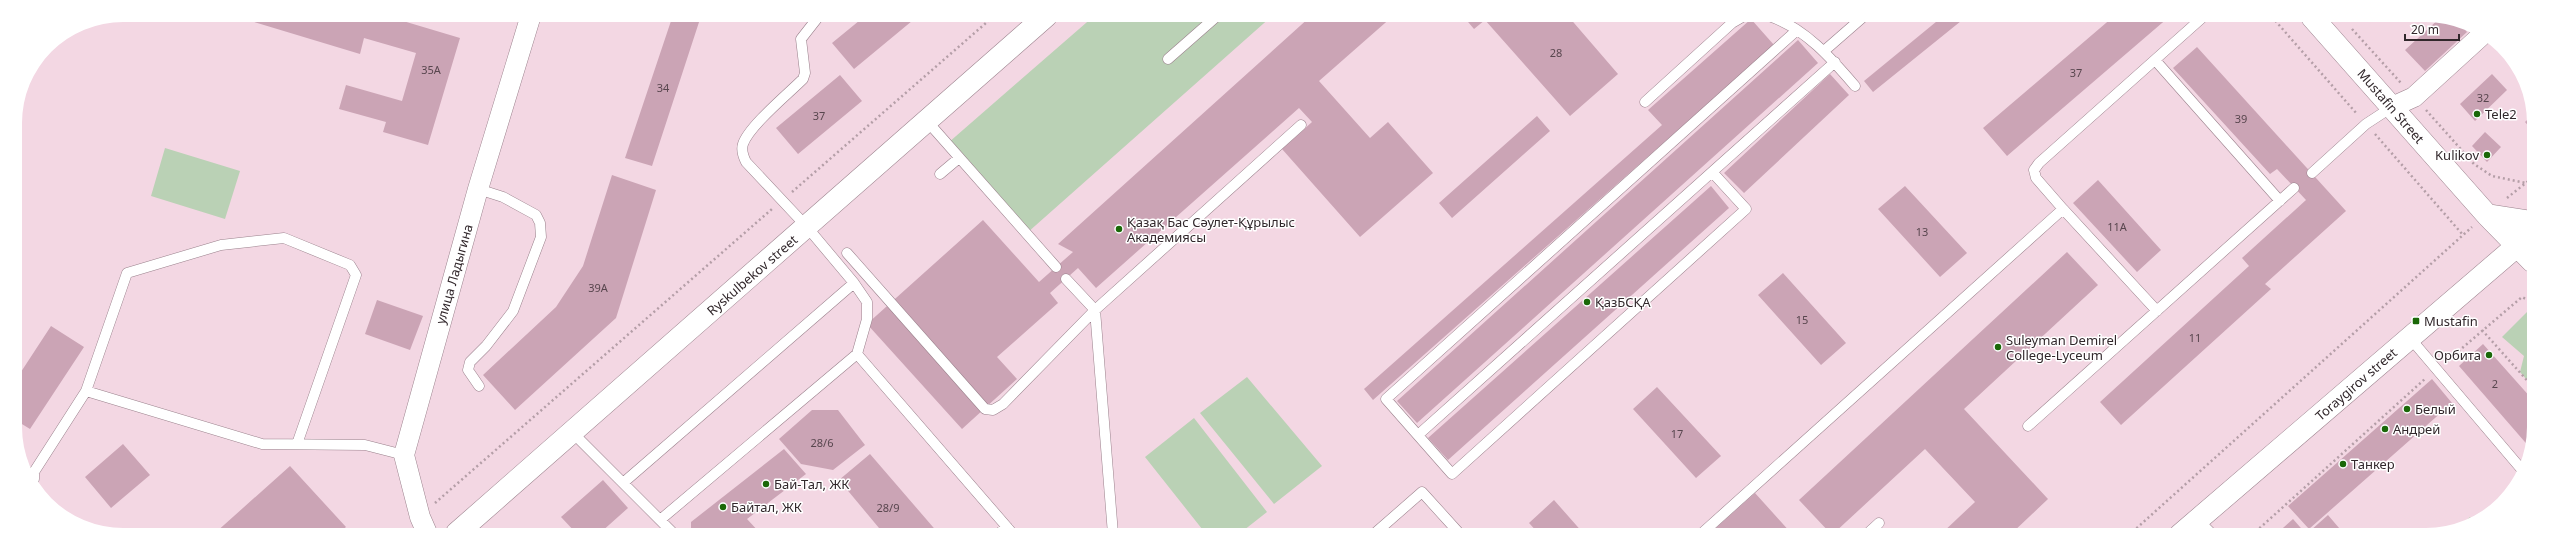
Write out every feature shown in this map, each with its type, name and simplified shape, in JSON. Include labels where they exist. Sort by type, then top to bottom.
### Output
[{"type":"street","name":"улица Ладыгина","points":[[404,455],[478,189],[529,22]]},
{"type":"street","name":"Ryskulbekov street","points":[[463,528],[573,433],[1039,22]]},
{"type":"street","name":"Mustafin Street","points":[[2316,22],[2487,215],[2524,239]]},
{"type":"street","points":[[2392,107],[2414,97],[2479,37]]},
{"type":"street","points":[[2487,215],[2527,221]]},
{"type":"street","name":"Toraygirov street","points":[[2188,528],[2524,239]]},
{"type":"street","points":[[404,455],[423,525]]},
{"type":"lane","points":[[660,520],[857,354],[867,319],[867,302],[854,283],[807,227],[781,201],[746,162],[742,155],[743,143],[754,127],[803,79],[805,73],[801,39],[814,22]]},
{"type":"lane","points":[[1168,59],[1210,22]]},
{"type":"lane","points":[[1645,102],[1734,22]]},
{"type":"lane","points":[[1780,22],[1824,51],[1855,86]]},
{"type":"lane","points":[[1824,51],[1856,22]]},
{"type":"lane","points":[[2157,311],[2036,178],[2034,170],[2039,163],[2197,22]]},
{"type":"lane","points":[[1713,173],[1746,209],[1452,474],[1386,398],[1796,31]]},
{"type":"lane","points":[[2155,60],[2280,201]]},
{"type":"lane","points":[[1418,435],[1713,173],[1834,62]]},
{"type":"lane","points":[[2312,173],[2366,124],[2392,107]]},
{"type":"lane","points":[[926,121],[948,142],[959,158],[1056,268]]},
{"type":"lane","points":[[847,252],[984,408],[993,410],[1003,404],[1095,310],[1301,125]]},
{"type":"lane","points":[[940,174],[959,158]]},
{"type":"lane","points":[[2028,426],[2294,188]]},
{"type":"lane","points":[[478,189],[503,197],[536,214],[540,223],[541,236],[514,311],[486,346],[470,362],[468,370],[479,386]]},
{"type":"lane","points":[[1708,528],[2064,209]]},
{"type":"lane","points":[[34,473],[86,391],[127,273],[221,245],[284,238],[350,265],[356,275],[297,444]]},
{"type":"lane","points":[[1066,279],[1095,310],[1113,528]]},
{"type":"lane","points":[[623,483],[854,283]]},
{"type":"lane","points":[[2410,338],[2436,370],[2520,463]]},
{"type":"lane","points":[[857,354],[1008,528]]},
{"type":"lane","points":[[86,391],[262,444],[365,445],[404,455]]},
{"type":"lane","points":[[573,433],[668,528]]},
{"type":"lane","points":[[1381,528],[1422,492],[1455,528]]},
{"type":"lane","points":[[2198,520],[2206,528]]},
{"type":"lane","points":[[1874,528],[1880,523]]},
{"type":"path","points":[[423,525],[781,201],[987,22]]},
{"type":"path","points":[[2135,528],[2463,235]]},
{"type":"path","points":[[2260,528],[2482,330],[2522,297],[2527,300]]},
{"type":"path","points":[[2482,330],[2527,380]]},
{"type":"green space","points":[[1087,22],[1265,22],[1027,233],[948,143]]},
{"type":"green space","points":[[165,148],[240,171],[225,219],[151,196]]},
{"type":"green space","points":[[2527,312],[2527,380],[2520,372],[2524,356],[2502,337]]},
{"type":"green space","points":[[1247,377],[1322,466],[1274,504],[1200,413]]},
{"type":"green space","points":[[1194,418],[1267,512],[1247,528],[1201,528],[1145,457]]},
{"type":"building","points":[[254,22],[406,22],[460,38],[428,145],[383,132],[386,122],[339,109],[346,85],[402,101],[416,53],[364,38],[360,54]]},
{"type":"building","points":[[671,22],[699,22],[652,166],[625,158]]},
{"type":"building","points":[[858,22],[911,22],[854,69],[832,43]]},
{"type":"building","name":"Қазақ Бас Сәулет-Құрылыс Академиясы","points":[[1304,22],[1386,22],[1319,81],[1370,138],[1388,122],[1433,173],[1360,237],[1282,149],[1312,122],[1299,108],[1096,288],[1078,268],[1050,293],[1058,303],[997,357],[1017,379],[962,429],[867,324],[983,220],[1039,282],[1073,252],[1058,244]]},
{"type":"building","points":[[1468,22],[1483,22],[1474,29]]},
{"type":"building","points":[[1487,22],[1573,22],[1618,74],[1570,116]]},
{"type":"building","points":[[1748,22],[1754,22],[1774,45],[1373,400],[1364,389],[1662,125],[1648,110]]},
{"type":"building","points":[[1936,22],[1960,22],[1873,92],[1864,81]]},
{"type":"building","points":[[2107,22],[2163,22],[2007,156],[1983,128]]},
{"type":"building","points":[[2435,23],[2458,27],[2467,32],[2425,71],[2405,50]]},
{"type":"building","points":[[1798,40],[1818,63],[1417,423],[1397,401]]},
{"type":"building","points":[[2197,47],[2346,211],[2265,284],[2271,289],[2121,425],[2100,402],[2249,266],[2242,258],[2306,200],[2277,169],[2270,174],[2173,68]]},
{"type":"building","points":[[1830,74],[1849,95],[1744,193],[1724,173]]},
{"type":"building","points":[[2492,74],[2507,90],[2475,121],[2460,104]]},
{"type":"building","points":[[840,75],[862,101],[798,154],[776,128]]},
{"type":"building","points":[[1537,116],[1550,131],[1452,218],[1439,203]]},
{"type":"building","points":[[2485,132],[2501,147],[2487,162],[2472,146]]},
{"type":"building","points":[[612,175],[656,190],[616,318],[515,410],[483,375],[556,307],[583,266]]},
{"type":"building","points":[[2098,180],[2161,250],[2137,272],[2073,203]]},
{"type":"building","points":[[1711,186],[1729,208],[1448,460],[1428,438]]},
{"type":"building","points":[[1905,186],[1967,253],[1940,277],[1878,209]]},
{"type":"building","name":"Suleyman Demirel College-Lyceum","points":[[2067,252],[2098,285],[1964,409],[2048,499],[2017,528],[1947,528],[1975,502],[1925,449],[1839,528],[1825,528],[1799,500]]},
{"type":"building","points":[[1783,273],[1846,343],[1821,365],[1758,295]]},
{"type":"building","points":[[377,300],[423,316],[410,350],[365,334]]},
{"type":"building","points":[[51,326],[84,347],[30,429],[22,424],[22,370]]},
{"type":"building","points":[[2483,344],[2527,393],[2526,443],[2459,366]]},
{"type":"building","points":[[2432,379],[2452,403],[2310,528],[2308,528],[2288,506]]},
{"type":"building","points":[[1657,387],[1721,456],[1696,478],[1633,409]]},
{"type":"building","points":[[812,410],[838,410],[865,445],[833,470],[801,464],[779,439]]},
{"type":"building","points":[[123,444],[150,475],[111,508],[85,477]]},
{"type":"building","name":"Бай-Тал, ЖК","points":[[784,449],[806,474],[747,519],[755,528],[691,528],[691,522]]},
{"type":"building","points":[[870,454],[934,528],[879,528],[839,480]]},
{"type":"building","points":[[290,466],[346,527],[345,528],[221,528]]},
{"type":"building","points":[[603,480],[628,508],[606,528],[571,528],[561,517]]},
{"type":"building","points":[[1755,493],[1787,528],[1716,528]]},
{"type":"building","points":[[1554,500],[1579,528],[1534,528],[1529,523]]},
{"type":"building","points":[[2328,515],[2339,528],[2313,528]]},
{"type":"building","points":[[2293,519],[2301,528],[2283,528]]},
{"type":"place","name":"Tele2","points":[[2477,114]]},
{"type":"place","name":"Kulikov","points":[[2487,155]]},
{"type":"place","name":"Қазақ Бас Сәулет-Құрылыс Академиясы","points":[[1119,229]]},
{"type":"place","name":"ҚазБСҚА","points":[[1587,302]]},
{"type":"place","name":"Mustafin","points":[[2416,321]]},
{"type":"place","name":"Suleyman Demirel College-Lyceum","points":[[1998,347]]},
{"type":"place","name":"Орбита","points":[[2489,355]]},
{"type":"place","name":"Белый","points":[[2407,409]]},
{"type":"place","name":"Андрей","points":[[2385,429]]},
{"type":"place","name":"Танкер","points":[[2343,464]]},
{"type":"place","name":"Бай-Тал, ЖК","points":[[766,484]]},
{"type":"place","name":"Байтал, ЖК","points":[[723,507]]}]
